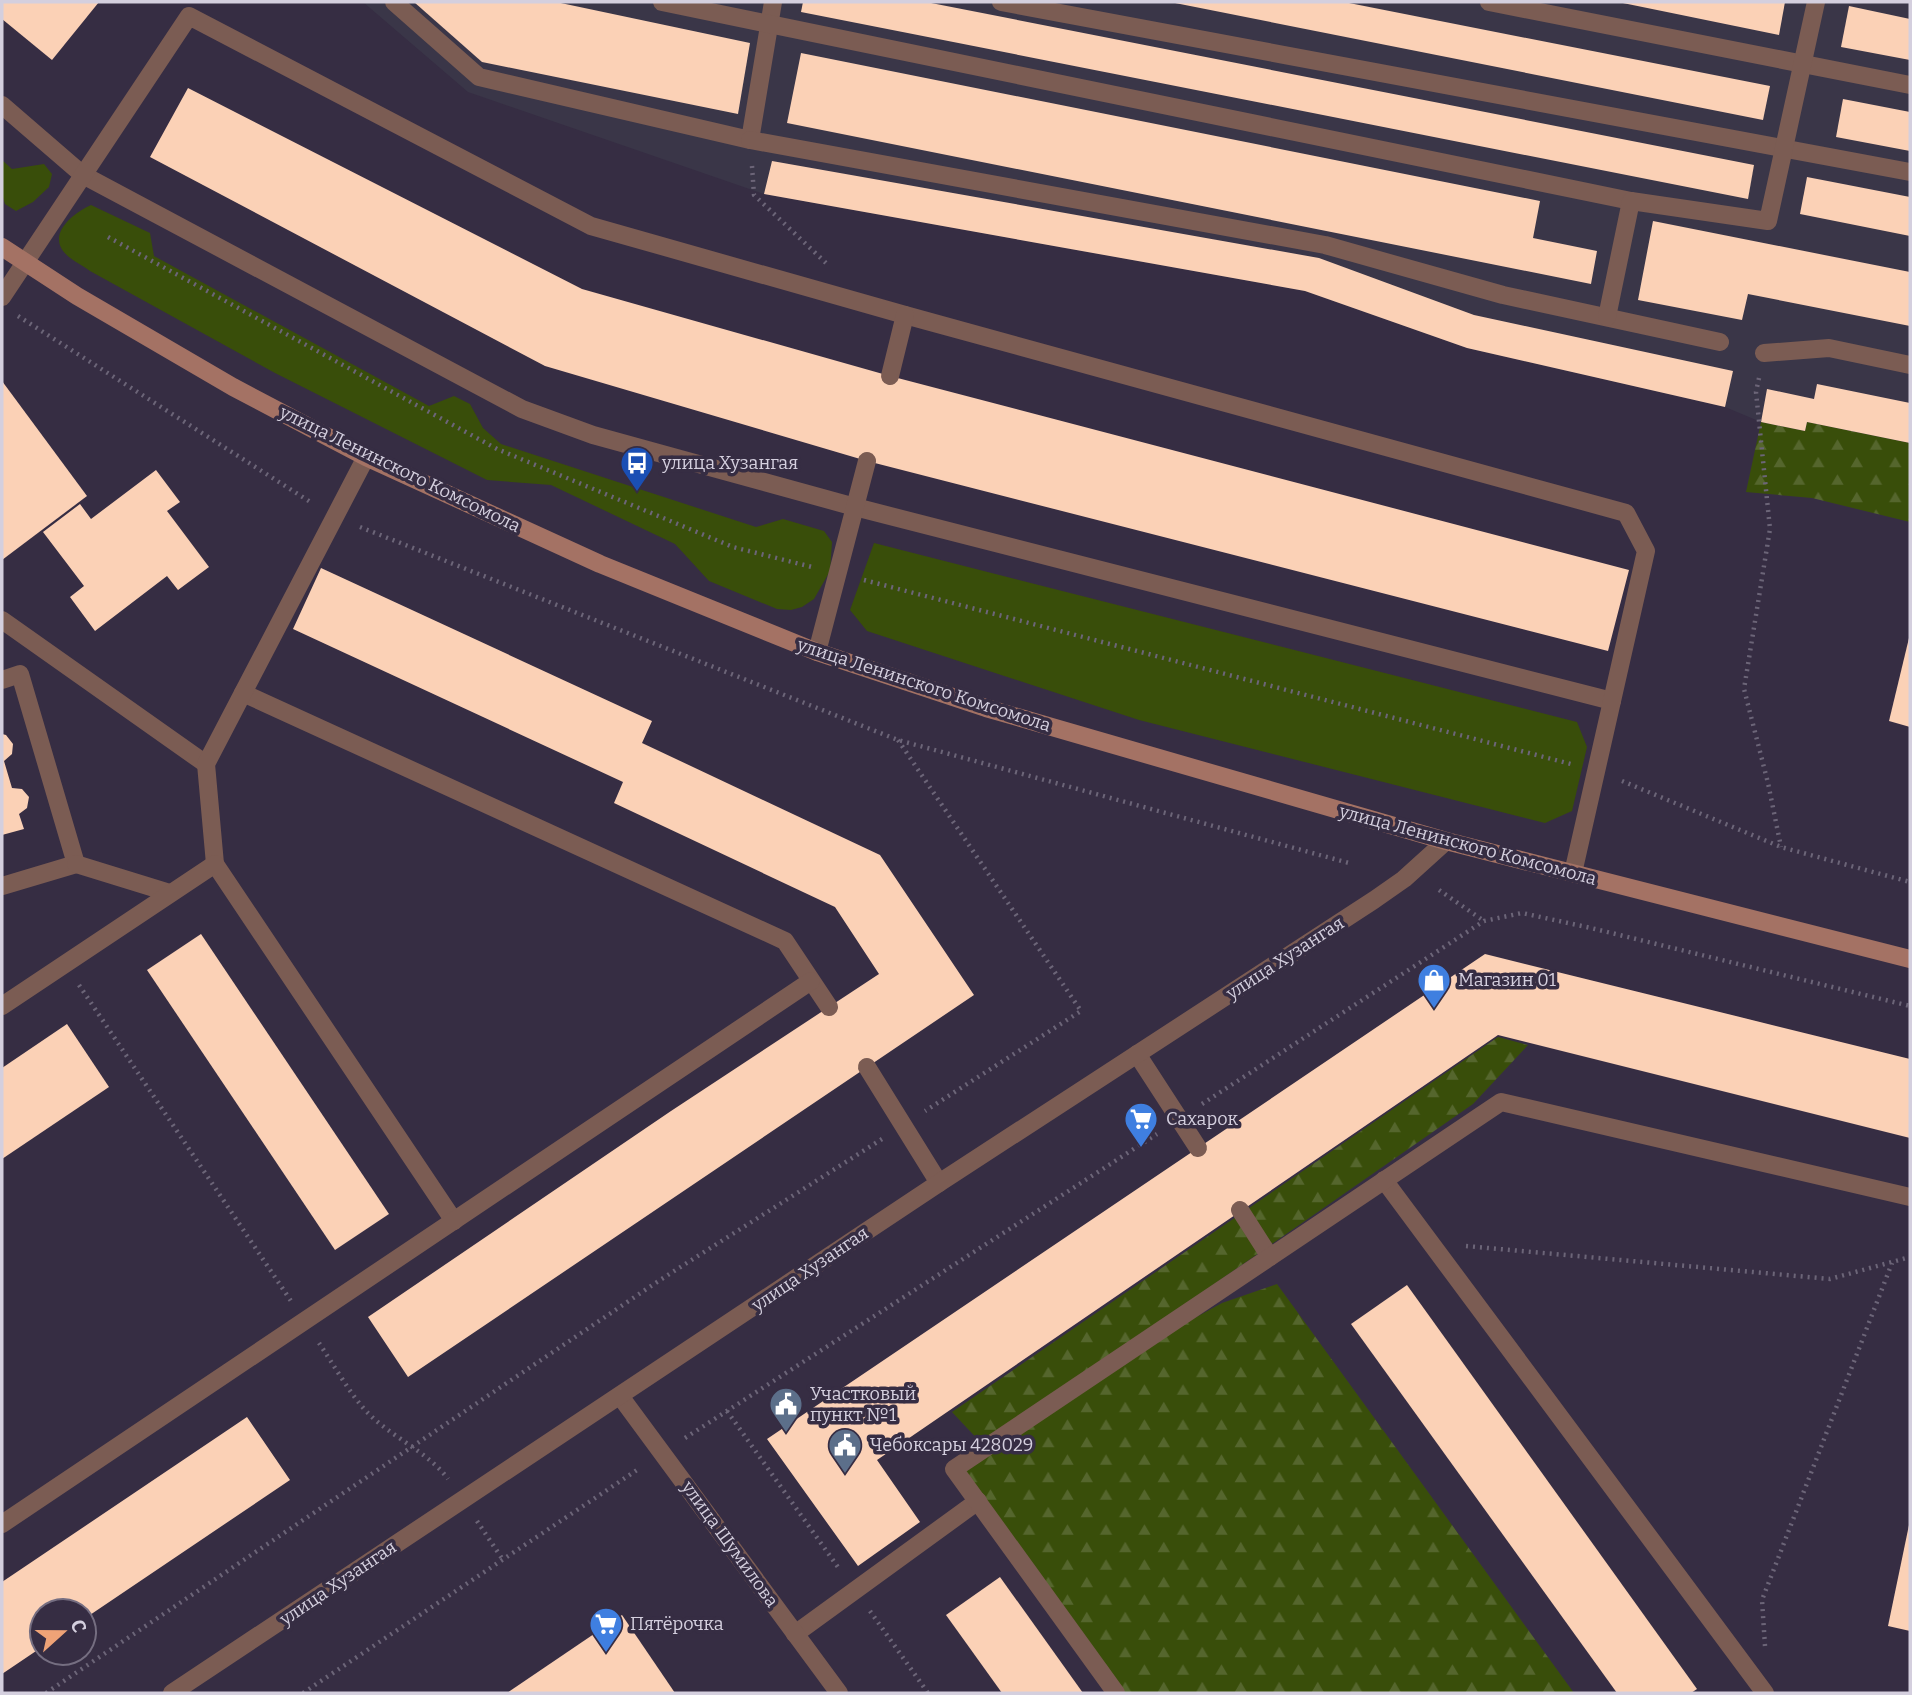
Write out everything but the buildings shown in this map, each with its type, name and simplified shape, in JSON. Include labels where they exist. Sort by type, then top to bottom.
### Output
[{"type":"main road","name":"улица Ленинского Комсомола","points":[[2,247],[24,263],[233,387],[366,457],[600,564],[817,652],[986,708],[1446,841],[1910,959]]},
{"type":"street","points":[[394,2],[478,77],[750,140],[1325,245],[1503,295],[1720,342]]},
{"type":"street","points":[[662,2],[1631,201],[1768,221],[1816,2]]},
{"type":"street","points":[[750,140],[774,2]]},
{"type":"street","points":[[1001,2],[1910,172]]},
{"type":"street","points":[[1489,2],[1910,85]]},
{"type":"street","points":[[2,297],[193,9],[590,226],[1626,513],[1646,551],[1573,873]]},
{"type":"street","points":[[2,105],[83,175],[522,409],[593,435],[855,507],[1612,701]]},
{"type":"street","points":[[1607,317],[1631,201]]},
{"type":"street","points":[[890,376],[905,315]]},
{"type":"street","points":[[1764,353],[1829,348],[1910,365]]},
{"type":"street","points":[[366,457],[206,764],[215,864],[454,1220]]},
{"type":"street","points":[[817,652],[867,461]]},
{"type":"street","points":[[2,620],[206,764]]},
{"type":"street","points":[[2,680],[20,674],[39,647]]},
{"type":"street","points":[[20,674],[76,864]]},
{"type":"street","points":[[243,693],[785,941],[829,1007]]},
{"type":"street","name":"улица Хузангая","points":[[172,1693],[939,1183],[1404,879],[1446,841]]},
{"type":"street","points":[[2,886],[76,864],[170,893]]},
{"type":"street","points":[[2,1006],[215,864]]},
{"type":"street","points":[[2,1524],[811,981]]},
{"type":"street","points":[[1137,1054],[1198,1148]]},
{"type":"street","points":[[867,1068],[939,1183]]},
{"type":"street","points":[[1116,1693],[954,1469],[1501,1102],[1910,1197]]},
{"type":"street","points":[[1384,1180],[1765,1693]]},
{"type":"street","points":[[1240,1210],[1270,1257]]},
{"type":"street","name":"улица Шумилова","points":[[620,1395],[839,1693]]},
{"type":"street","points":[[795,1634],[978,1501]]},
{"type":"path","points":[[750,140],[754,195],[831,268]]},
{"type":"path","points":[[12,312],[66,349],[334,516],[898,740],[1349,863]]},
{"type":"path","points":[[1764,353],[1755,392],[1770,529],[1744,689],[1781,847]]},
{"type":"path","points":[[46,1693],[657,1282],[1081,1011],[898,740]]},
{"type":"path","points":[[1597,771],[1781,847],[1910,882]]},
{"type":"path","points":[[1439,890],[1485,920]]},
{"type":"path","points":[[303,1693],[727,1410],[1485,920],[1522,913],[1910,1006]]},
{"type":"path","points":[[65,964],[367,1413],[438,1466],[503,1560]]},
{"type":"path","points":[[1431,1243],[1830,1279],[1910,1258]]},
{"type":"path","points":[[1766,1653],[1762,1600],[1892,1262]]},
{"type":"path","points":[[727,1410],[928,1693]]},
{"type":"shaded area","points":[[363,2],[1910,2],[1910,443],[1808,422],[1805,431],[1761,422],[1725,407],[1467,348],[1305,291],[764,194],[468,92]]},
{"type":"green space","points":[[2,160],[12,169],[44,164],[52,174],[49,187],[33,202],[16,211],[5,204],[2,194]]},
{"type":"green space","points":[[91,205],[150,233],[154,256],[429,406],[454,396],[470,404],[483,428],[501,444],[756,527],[783,519],[824,531],[832,542],[830,571],[814,599],[791,610],[777,609],[709,581],[675,544],[551,485],[487,480],[275,373],[72,259],[60,244],[61,230],[78,212]]},
{"type":"green space","points":[[1761,422],[1805,431],[1807,422],[1910,443],[1910,522],[1812,498],[1746,492]]},
{"type":"green space","points":[[874,543],[1577,722],[1587,747],[1572,811],[1545,823],[1139,720],[867,631],[850,610]]},
{"type":"green space","points":[[1498,1037],[1528,1045],[1473,1104],[983,1445],[952,1412]]},
{"type":"green space","points":[[1277,1284],[1574,1693],[1114,1693],[964,1470],[1149,1343],[1222,1303]]},
{"type":"place","name":"улица Хузангая","points":[[637,493]]},
{"type":"place","name":"Магазин 01","points":[[1434,1010]]},
{"type":"place","name":"Сахарок","points":[[1141,1149]]},
{"type":"place","name":"Участковый пункт №1","points":[[786,1434]]},
{"type":"place","name":"Чебоксары 428029","points":[[845,1475]]},
{"type":"place","name":"Пятёрочка","points":[[606,1654]]}]
